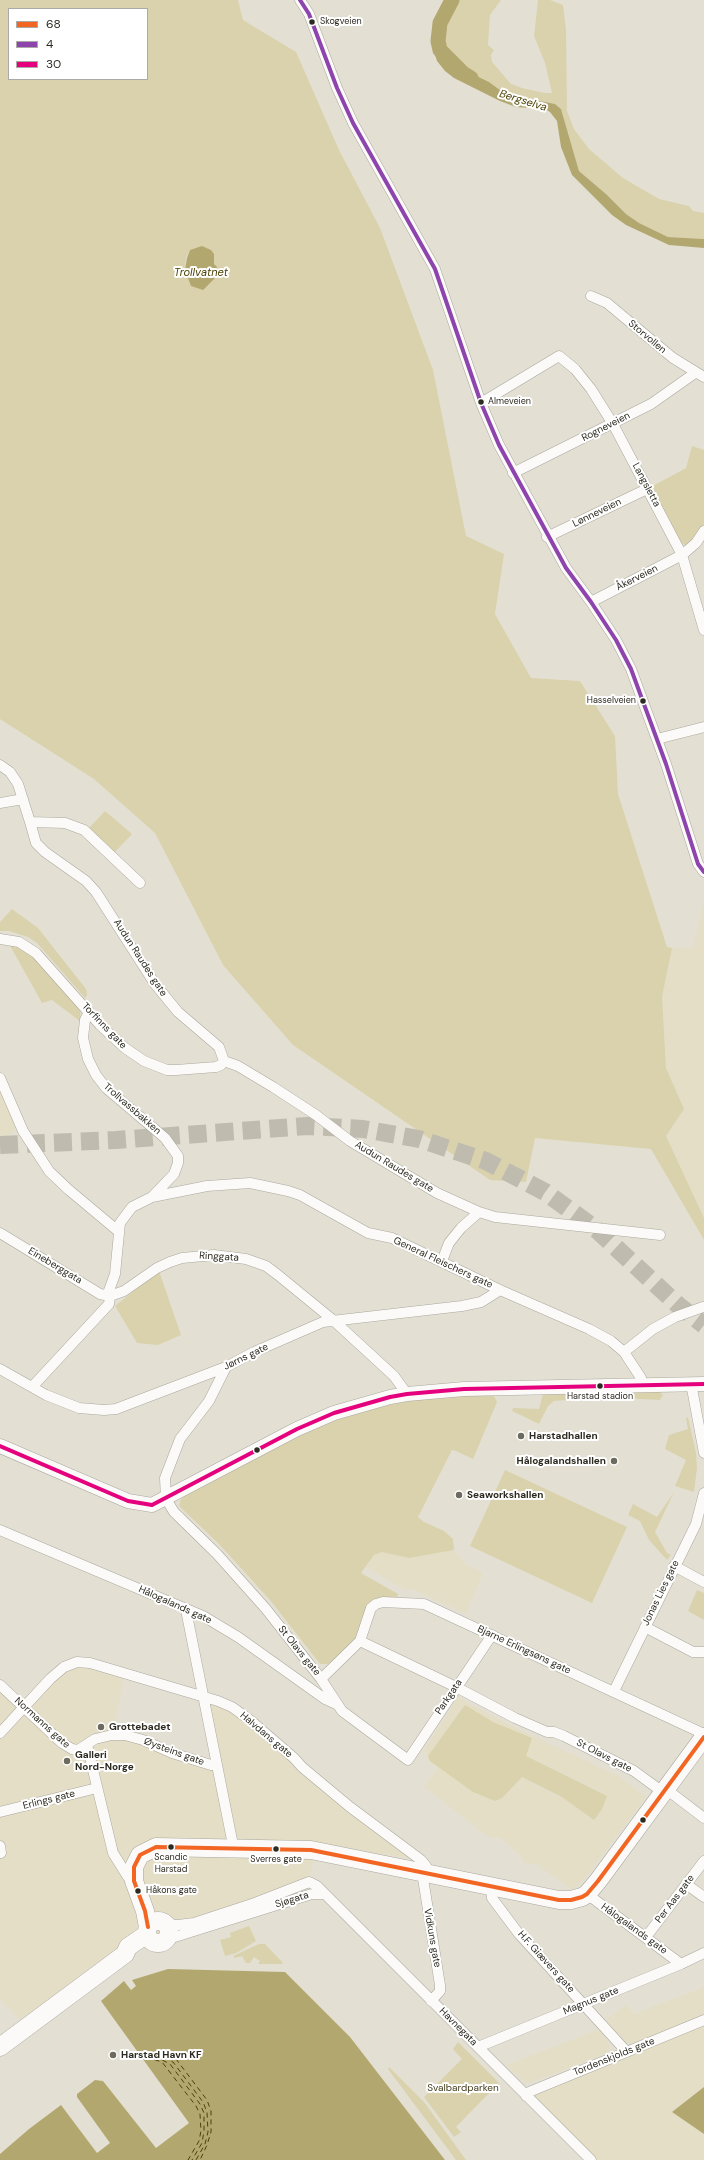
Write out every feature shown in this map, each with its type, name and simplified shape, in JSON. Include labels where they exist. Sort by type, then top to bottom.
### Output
[{"type":"highway","points":[[156,1931],[145,1911],[134,1881],[134,1867],[137,1860],[140,1855],[150,1848],[311,1850],[559,1900],[571,1900],[587,1894],[704,1737]]},
{"type":"highway","points":[[156,1931],[144,1883],[143,1866],[148,1858],[153,1854],[172,1848]]},
{"type":"highway","name":"Sjøgata","points":[[0,2047],[125,1954],[128,1947],[156,1931]]},
{"type":"street","points":[[300,0],[309,14],[337,88],[353,123],[435,269],[481,403],[513,473],[547,537],[566,568],[616,640],[631,669],[657,739],[698,864],[704,872]]},
{"type":"street","name":"Storvollen","points":[[592,296],[607,303],[652,342],[700,375]]},
{"type":"street","name":"Langsletta","points":[[481,403],[559,356],[575,369],[613,424],[682,555],[704,630]]},
{"type":"street","name":"Rogneveien","points":[[513,473],[613,424],[651,404],[700,375]]},
{"type":"street","name":"Lønneveien","points":[[547,537],[647,489]]},
{"type":"street","name":"Åkerveien","points":[[591,602],[682,555],[696,543],[704,532]]},
{"type":"street","points":[[657,739],[704,727]]},
{"type":"street","name":"Audun Raudes gate","points":[[0,765],[10,772],[18,784],[36,843],[45,852],[86,881],[105,904],[155,984],[178,1012],[219,1048],[224,1061],[238,1066],[273,1087],[316,1115],[350,1141],[437,1193],[479,1212],[495,1217],[660,1235]]},
{"type":"street","points":[[0,803],[23,799]]},
{"type":"street","points":[[30,822],[65,823],[84,830],[140,883]]},
{"type":"street","name":"Torfinns gate","points":[[0,939],[19,942],[36,953],[89,1012],[125,1048],[144,1061],[167,1070],[187,1070],[216,1067],[221,1065],[224,1061]]},
{"type":"street","name":"Trollvassbakken","points":[[89,1012],[84,1020],[83,1038],[88,1059],[96,1075],[106,1088],[165,1138],[178,1156],[174,1174],[152,1197]]},
{"type":"street","points":[[0,1078],[23,1131],[49,1170],[69,1190],[118,1231]]},
{"type":"street","name":"General Fleischers gate","points":[[109,1296],[115,1274],[118,1231],[120,1223],[132,1207],[152,1197],[207,1186],[250,1183],[288,1191],[312,1201],[368,1233],[392,1238],[500,1290],[589,1329],[611,1341],[624,1352],[641,1378],[642,1384]]},
{"type":"street","points":[[442,1261],[449,1243],[461,1228],[479,1212]]},
{"type":"street","name":"Eineberggata","points":[[0,1233],[96,1292],[109,1296]]},
{"type":"street","name":"Ringgata","points":[[109,1296],[124,1291],[157,1268],[170,1262],[198,1256],[230,1256],[246,1259],[266,1266],[333,1320],[394,1376],[408,1394]]},
{"type":"street","name":"Jørns gate","points":[[0,1369],[32,1387],[79,1408],[104,1410],[116,1408],[144,1399],[226,1367],[258,1350],[315,1325],[333,1320],[462,1306],[480,1302],[500,1290]]},
{"type":"street","points":[[32,1387],[108,1304],[109,1296]]},
{"type":"street","points":[[624,1352],[653,1329],[675,1317],[703,1306]]},
{"type":"street","points":[[166,1499],[165,1478],[180,1439],[209,1401],[226,1367]]},
{"type":"street","points":[[0,1446],[134,1502],[152,1505],[315,1421],[362,1404],[408,1394],[464,1390],[642,1384],[697,1384],[704,1453]]},
{"type":"street","name":"Jonas Lies gate","points":[[614,1691],[674,1566],[702,1515],[704,1493]]},
{"type":"street","name":"St Olavs gate","points":[[166,1499],[174,1512],[246,1586],[321,1679],[360,1641],[456,1687],[515,1718],[547,1732],[558,1733],[634,1771],[704,1818]]},
{"type":"street","name":"Hålogalands gate","points":[[0,1530],[203,1616],[238,1637],[325,1699],[336,1704]]},
{"type":"street","points":[[674,1566],[704,1582]]},
{"type":"street","name":"Bjarne Erlingsøns gate","points":[[360,1641],[371,1608],[383,1602],[424,1604],[704,1734]]},
{"type":"street","points":[[186,1610],[202,1697],[232,1840],[232,1848]]},
{"type":"street","points":[[645,1627],[693,1652],[704,1652]]},
{"type":"street","name":"Parkgata","points":[[408,1760],[456,1687],[492,1636]]},
{"type":"street","name":"Halvdans gate","points":[[24,1706],[64,1667],[78,1662],[90,1662],[232,1707],[250,1720],[294,1758],[302,1767],[344,1802],[421,1860],[426,1866],[424,1873]]},
{"type":"street","name":"Hålogalands gate","points":[[321,1679],[342,1711],[408,1760]]},
{"type":"street","name":"Normanns gate","points":[[0,1685],[62,1743],[72,1750],[78,1750],[87,1745]]},
{"type":"street","points":[[0,1733],[24,1706]]},
{"type":"street","name":"Øysteins gate","points":[[87,1745],[95,1739],[112,1735],[125,1735],[143,1740],[172,1753],[211,1765],[216,1764]]},
{"type":"street","points":[[87,1745],[116,1859],[128,1877],[134,1881]]},
{"type":"street","name":"Erlings gate","points":[[0,1812],[97,1788]]},
{"type":"street","points":[[116,1859],[137,1860]]},
{"type":"street","name":"Per Aas gate","points":[[646,1937],[704,1861]]},
{"type":"street","name":"Vidkuns gate","points":[[424,1873],[440,1985],[440,1992],[431,2001]]},
{"type":"street","name":"Sjøgata","points":[[156,1931],[194,1923],[255,1903],[310,1882],[317,1886],[325,1894]]},
{"type":"street","points":[[686,1884],[704,1897]]},
{"type":"street","name":"H.F. Giævers gate","points":[[491,1886],[492,1898],[519,1934],[626,2051]]},
{"type":"street","name":"Sjøgata","points":[[156,1931],[312,1894],[325,1894]]},
{"type":"street","name":"Havnegata","points":[[325,1894],[591,2160]]},
{"type":"street","name":"Hålogalands gate","points":[[587,1894],[591,1899],[646,1937],[681,1964]]},
{"type":"street","name":"Magnus gate","points":[[478,2047],[681,1964],[704,1953]]},
{"type":"street","name":"Tordenskjolds gate","points":[[526,2096],[530,2092],[626,2051],[704,2020]]},
{"type":"shaded area","points":[[704,901],[704,1218],[666,1136],[684,1109],[666,1068],[662,997],[672,948],[693,947]]},
{"type":"shaded area","points":[[0,1087],[17,1126],[7,1140],[0,1134]]},
{"type":"shaded area","points":[[454,1550],[465,1564],[483,1573],[466,1614],[410,1588],[407,1591],[366,1567],[374,1555],[382,1552],[409,1558]]},
{"type":"shaded area","points":[[76,1665],[125,1670],[113,1737],[148,1739],[220,1767],[205,1695],[242,1713],[410,1858],[317,1845],[309,1880],[147,1943],[26,2025],[0,1999],[0,1682],[28,1705],[58,1674]]},
{"type":"shaded area","points":[[457,1695],[470,1704],[514,1727],[617,1775],[646,1797],[581,1883],[572,1890],[538,1865],[524,1862],[521,1856],[500,1837],[490,1838],[424,1787],[438,1768],[430,1762],[424,1750],[451,1709]]},
{"type":"shaded area","points":[[704,1987],[704,2015],[635,2043],[630,2044],[624,2042],[606,2020],[626,2005],[634,2014]]},
{"type":"shaded area","points":[[704,2022],[704,2087],[672,2112],[704,2134],[704,2160],[589,2160],[529,2096]]},
{"type":"shaded area","points":[[599,2029],[610,2046],[608,2053],[529,2083],[524,2082],[507,2065]]},
{"type":"green space","points":[[0,0],[238,0],[243,20],[296,52],[339,150],[380,228],[433,370],[466,536],[504,554],[495,614],[531,678],[580,681],[615,736],[618,794],[667,947],[672,948],[662,997],[666,1068],[684,1109],[666,1136],[704,1218],[704,1240],[651,1149],[535,1138],[526,1182],[490,1180],[293,1045],[223,965],[155,833],[94,779],[0,719]],"holes":[[[207,248],[214,254],[214,264],[185,270],[186,258],[190,250]]]},
{"type":"green space","points":[[459,0],[501,0],[490,15],[488,45],[494,50],[491,55],[492,62],[511,84],[545,93],[552,93],[545,63],[534,36],[538,0],[550,0],[563,5],[566,30],[567,111],[574,129],[589,149],[623,178],[659,199],[689,206],[693,211],[704,213],[704,239],[668,237],[639,223],[626,214],[606,194],[579,171],[561,109],[555,104],[511,95],[500,90],[489,82],[456,66],[448,59],[442,51],[441,36],[445,21]]},
{"type":"green space","points":[[692,446],[704,450],[704,524],[688,545],[685,545],[680,542],[651,487],[686,468]]},
{"type":"green space","points":[[105,811],[132,834],[114,853],[88,829]]},
{"type":"green space","points":[[12,909],[38,928],[86,989],[87,995],[85,998],[37,943],[28,937],[9,931],[0,931],[0,922]]},
{"type":"green space","points":[[8,942],[31,952],[80,1009],[81,1022],[52,1000],[42,1003]]},
{"type":"green space","points":[[159,1271],[181,1335],[158,1345],[137,1343],[115,1306]]},
{"type":"green space","points":[[660,1392],[663,1395],[660,1400],[599,1397],[554,1401],[548,1406],[539,1424],[512,1411],[513,1408],[539,1409],[543,1394]]},
{"type":"green space","points":[[493,1394],[497,1402],[473,1459],[452,1450],[418,1517],[424,1522],[444,1531],[453,1539],[454,1550],[409,1558],[382,1552],[374,1555],[361,1573],[398,1594],[397,1600],[378,1600],[358,1637],[334,1661],[327,1664],[320,1664],[270,1600],[219,1544],[179,1506],[181,1499],[185,1496],[275,1447],[338,1419],[361,1411],[426,1397]]},
{"type":"green space","points":[[688,1417],[696,1453],[697,1468],[694,1492],[675,1486],[686,1460],[665,1449],[669,1435],[688,1429],[686,1418]]},
{"type":"green space","points":[[505,1470],[627,1527],[592,1603],[470,1546]]},
{"type":"green space","points":[[674,1492],[655,1532],[667,1553],[671,1555],[667,1560],[649,1540],[640,1521],[628,1515],[633,1504],[657,1517]]},
{"type":"green space","points":[[697,1590],[704,1593],[704,1620],[688,1611]]},
{"type":"green space","points":[[465,1705],[493,1722],[532,1738],[526,1756],[607,1796],[602,1809],[594,1820],[562,1797],[522,1777],[502,1798],[495,1801],[473,1792],[430,1761],[428,1756]]},
{"type":"green space","points":[[249,1926],[256,1941],[236,1953],[225,1956],[220,1940],[231,1937],[230,1933]]},
{"type":"green space","points":[[259,1944],[265,1944],[283,1963],[258,1964],[260,1961],[254,1957],[250,1963],[246,1963],[242,1956],[235,1958],[233,1956]]},
{"type":"green space","name":"Svalbardparken","points":[[458,2042],[499,2083],[456,2127],[461,2132],[454,2137],[424,2097],[462,2059],[453,2049]]},
{"type":"green space","points":[[389,2067],[424,2102],[466,2160],[456,2160],[388,2069]]},
{"type":"water","points":[[447,0],[459,0],[445,21],[441,36],[442,51],[456,66],[489,82],[500,90],[511,95],[555,104],[561,109],[579,171],[606,194],[626,214],[639,223],[668,237],[704,239],[704,248],[669,245],[626,225],[612,215],[572,175],[561,147],[557,121],[550,112],[545,109],[516,107],[500,101],[454,78],[445,71],[437,61],[433,49],[433,39],[438,17]]},
{"type":"water","name":"Trollvatnet","points":[[202,246],[211,250],[214,254],[214,264],[217,267],[215,278],[203,290],[191,286],[185,270],[190,250]]},
{"type":"water","points":[[168,1969],[285,1972],[350,2037],[445,2160],[0,2160],[0,2154],[29,2129],[61,2105],[97,2153],[110,2143],[77,2097],[77,2094],[95,2080],[103,2081],[156,2148],[189,2123],[101,2001],[124,1981],[131,1990],[136,1986],[132,1980]]},
{"type":"water","points":[[704,2087],[704,2134],[672,2112]]},
{"type":"waterway","name":"Bergselva","points":[[452,0],[440,23],[438,41],[440,50],[463,73],[471,78]]},
{"type":"ferry route","points":[[142,2057],[158,2052],[166,2053],[176,2059],[207,2100],[211,2111],[211,2132],[200,2160]]},
{"type":"ferry route","points":[[146,2056],[158,2055],[173,2062],[203,2102],[207,2112],[208,2132],[205,2144],[196,2160]]},
{"type":"ferry route","points":[[145,2056],[158,2058],[170,2064],[200,2104],[204,2113],[204,2131],[202,2143],[192,2160]]},
{"type":"ferry route","points":[[146,2057],[162,2062],[196,2106],[200,2114],[201,2131],[199,2141],[188,2160]]},
{"type":"tunnel","points":[[0,1145],[116,1140],[307,1126],[363,1129],[419,1139],[486,1161],[545,1192],[597,1230],[679,1306],[704,1325]]},
{"type":"transit line","name":"4","points":[[300,0],[309,14],[337,88],[353,123],[435,269],[481,403],[499,445],[566,568],[616,640],[631,669],[666,764],[698,864],[704,872]]},
{"type":"transit line","name":"30","points":[[0,1446],[128,1501],[152,1505],[297,1429],[334,1413],[390,1397],[464,1389],[704,1384]]},
{"type":"transit line","name":"68","points":[[148,1927],[145,1911],[134,1881],[134,1867],[140,1855],[156,1847],[311,1850],[559,1900],[571,1900],[582,1897],[587,1894],[598,1881],[704,1737]]},
{"type":"place","name":"Skogveien","points":[[312,22]]},
{"type":"place","name":"Almeveien","points":[[481,402]]},
{"type":"place","name":"Hasselveien","points":[[643,701]]},
{"type":"place","name":"Harstad stadion","points":[[600,1386]]},
{"type":"place","name":"Harstadhallen","points":[[521,1436]]},
{"type":"place","name":"Hålogalandshallen","points":[[614,1461]]},
{"type":"place","name":"Seaworkshallen","points":[[459,1495]]},
{"type":"place","name":"Grottebadet","points":[[101,1727]]},
{"type":"place","name":"Galleri Nord-Norge","points":[[67,1761]]},
{"type":"place","name":"Scandic Harstad","points":[[171,1847]]},
{"type":"place","name":"Sverres gate","points":[[276,1849]]},
{"type":"place","name":"Håkons gate","points":[[138,1891]]},
{"type":"place","name":"Harstad Havn KF","points":[[113,2055]]}]
